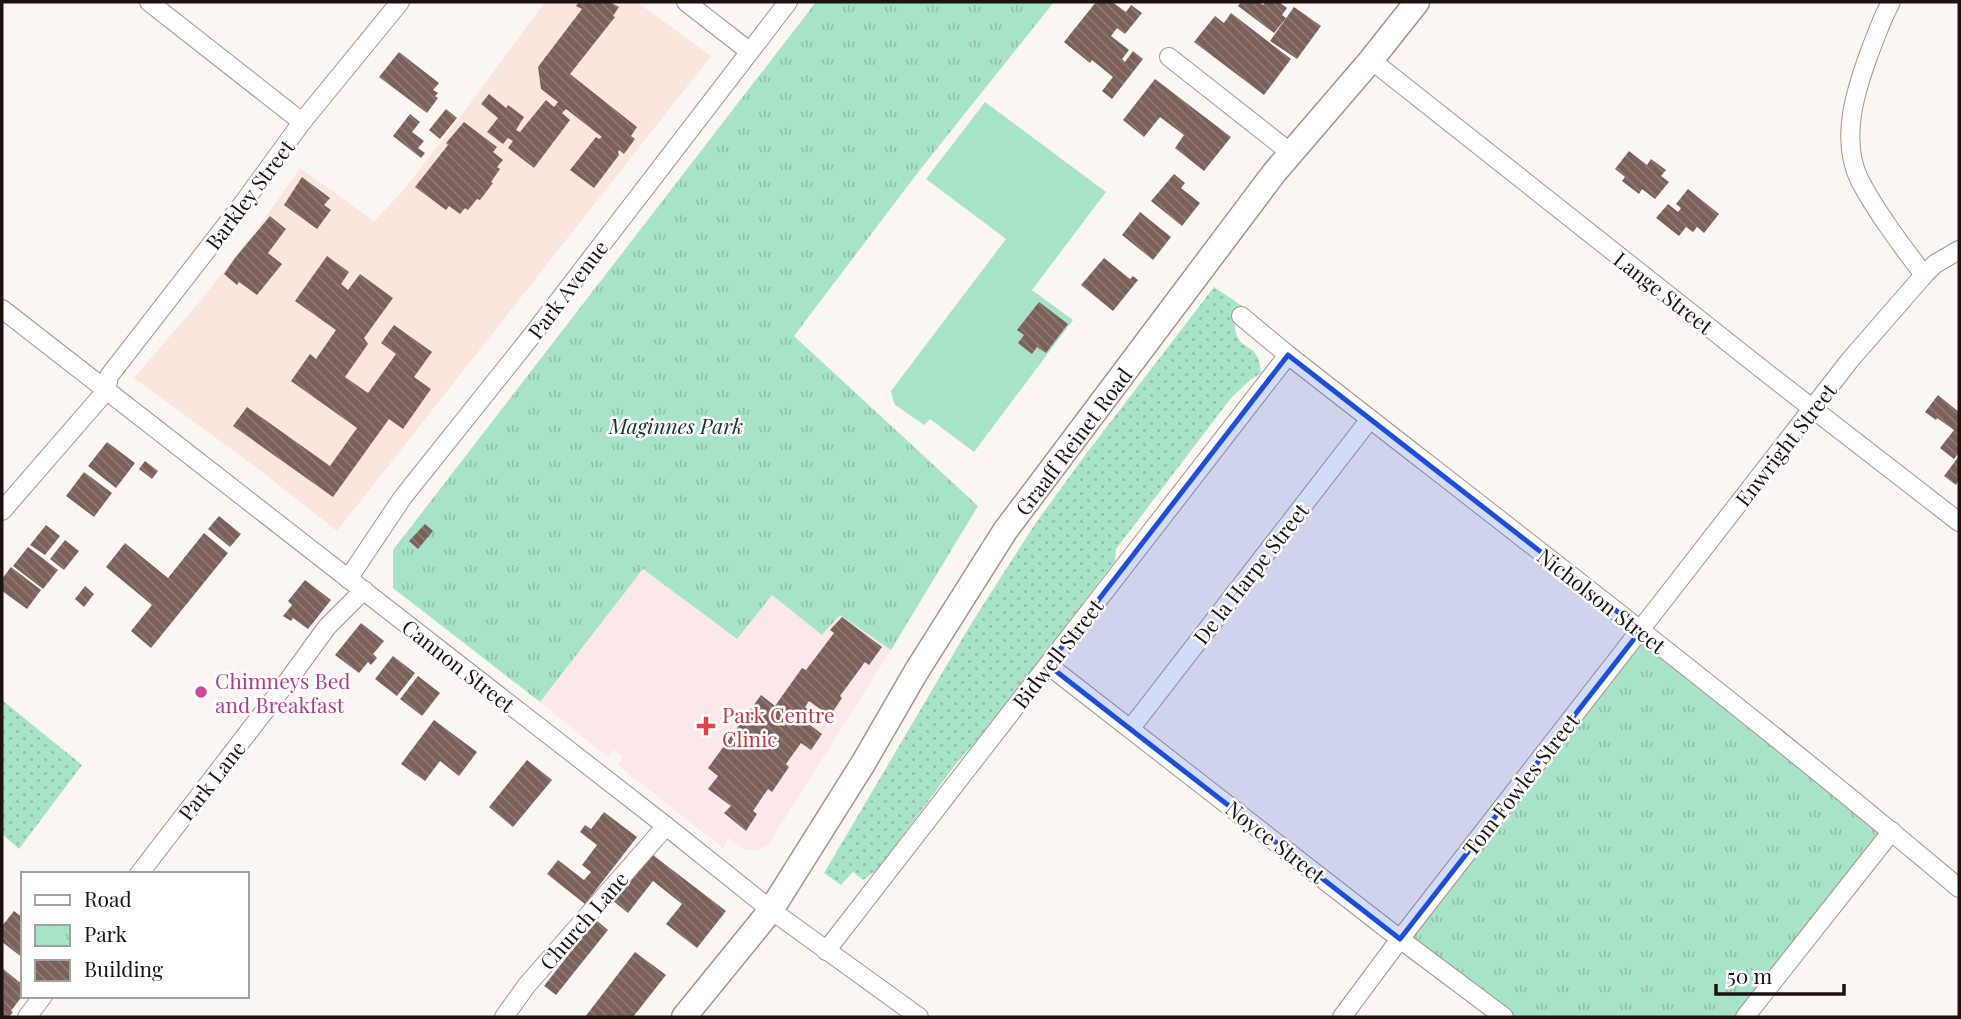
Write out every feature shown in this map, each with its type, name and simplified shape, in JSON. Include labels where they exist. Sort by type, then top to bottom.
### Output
[{"type":"main road","name":"Graaff Reinet Road","points":[[684,1017],[771,910],[1005,531],[1291,153],[1418,2]]},
{"type":"street","points":[[149,2],[302,122]]},
{"type":"street","name":"Barkley Street","points":[[2,511],[106,391],[109,376],[244,202],[302,122],[400,2]]},
{"type":"street","points":[[686,2],[749,51]]},
{"type":"street","name":"Park Avenue","points":[[348,579],[403,497],[530,338],[788,2]]},
{"type":"street","points":[[1891,2],[1860,77],[1850,130],[1852,158],[1860,180],[1897,238],[1929,269]]},
{"type":"street","points":[[1169,57],[1291,153]]},
{"type":"street","name":"Lange Street","points":[[1371,60],[1959,522]]},
{"type":"street","name":"Enwright Street","points":[[1641,630],[1850,360],[1929,269],[1959,250]]},
{"type":"street","name":"Cannon Street","points":[[2,309],[771,910],[919,1017]]},
{"type":"street","name":"Nicholson Street","points":[[1241,316],[1641,630],[1959,888]]},
{"type":"street","name":"Bidwell Street","points":[[826,951],[1288,355]]},
{"type":"street","name":"De la Harpe Street","points":[[1131,728],[1370,419]]},
{"type":"street","name":"Park Lane","points":[[141,872],[327,627],[364,590]]},
{"type":"street","name":"Tom Fowles Street","points":[[1342,1017],[1641,630]]},
{"type":"street","name":"Noyce Street","points":[[1048,664],[1504,1017]]},
{"type":"street","name":"Church Lane","points":[[504,1017],[527,985],[666,826]]},
{"type":"street","points":[[1745,1017],[1892,831]]},
{"type":"street","points":[[27,1017],[41,998]]},
{"type":"highlighted area","points":[[1288,355],[1641,630],[1400,939],[1048,665]]},
{"type":"shaded area","points":[[545,2],[637,2],[711,56],[337,531],[257,468],[134,378],[202,299],[300,168],[374,221],[401,193]]},
{"type":"shaded area","name":"Park Centre Clinic","points":[[643,569],[736,639],[772,595],[822,635],[840,615],[891,650],[768,845],[755,851],[743,849],[729,838],[723,848],[618,765],[623,756],[614,750],[608,757],[540,702]]},
{"type":"green space","name":"Maginnes Park","points":[[816,2],[1054,2],[919,171],[794,336],[978,506],[891,650],[840,615],[822,635],[772,595],[737,639],[643,569],[540,702],[393,588],[393,550]]},
{"type":"green space","points":[[985,102],[1106,192],[1032,290],[1073,320],[974,452],[930,419],[924,425],[894,404],[891,391],[1006,239],[926,179]]},
{"type":"green space","points":[[1214,287],[1251,312],[1238,316],[1234,321],[1235,331],[1241,342],[1256,354],[1261,373],[1231,398],[1116,549],[1115,561],[877,870],[863,880],[853,872],[841,885],[824,873],[971,624],[1035,524]]},
{"type":"green space","points":[[1641,630],[1892,831],[1745,1017],[1504,1017],[1400,939]]},
{"type":"green space","points":[[2,700],[82,765],[19,849],[2,834]]},
{"type":"building","points":[[579,2],[610,2],[619,7],[613,16],[615,17],[570,74],[637,127],[631,136],[635,139],[624,154],[619,150],[619,155],[594,188],[570,170],[596,137],[602,137],[566,109],[562,113],[570,120],[534,168],[508,148],[513,141],[508,138],[503,144],[487,132],[498,118],[481,104],[489,94],[506,108],[508,105],[524,117],[516,130],[520,132],[546,100],[554,107],[558,102],[541,89],[538,67],[582,9],[576,6]]},
{"type":"building","points":[[1096,2],[1112,2],[1126,12],[1131,5],[1142,13],[1125,34],[1117,28],[1111,36],[1129,50],[1122,59],[1125,62],[1133,51],[1143,59],[1112,99],[1102,91],[1113,77],[1064,42]]},
{"type":"building","points":[[1241,2],[1259,2],[1263,5],[1265,2],[1279,2],[1287,8],[1282,15],[1286,18],[1274,33],[1238,6]]},
{"type":"building","points":[[1294,7],[1321,26],[1297,59],[1270,41]]},
{"type":"building","points":[[1231,13],[1291,59],[1264,95],[1194,42],[1215,16],[1224,23]]},
{"type":"building","points":[[399,52],[439,83],[433,90],[438,93],[435,96],[438,98],[427,113],[379,77]]},
{"type":"building","points":[[1155,79],[1231,137],[1204,171],[1175,148],[1184,135],[1160,117],[1144,137],[1123,120]]},
{"type":"building","points":[[446,109],[457,118],[440,139],[429,130]]},
{"type":"building","points":[[410,114],[420,122],[412,132],[424,141],[418,148],[425,153],[421,158],[393,136]]},
{"type":"building","points":[[464,122],[497,147],[493,152],[503,160],[497,167],[500,169],[491,182],[493,183],[480,200],[477,199],[468,210],[465,208],[460,214],[449,206],[446,210],[415,187]]},
{"type":"building","points":[[1629,151],[1647,165],[1651,159],[1666,170],[1661,176],[1669,182],[1655,199],[1642,189],[1639,194],[1622,181],[1625,177],[1615,169]]},
{"type":"building","points":[[1174,174],[1185,183],[1181,188],[1200,203],[1182,226],[1151,201]]},
{"type":"building","points":[[302,177],[330,198],[324,205],[331,210],[317,229],[284,205]]},
{"type":"building","points":[[1688,189],[1719,214],[1704,233],[1697,227],[1693,232],[1686,227],[1679,236],[1656,218],[1668,204],[1678,212],[1681,208],[1676,204]]},
{"type":"building","points":[[1140,212],[1171,237],[1153,260],[1122,235]]},
{"type":"building","points":[[270,216],[286,229],[268,253],[282,264],[257,295],[239,282],[237,285],[224,274]]},
{"type":"building","points":[[327,256],[349,272],[341,284],[348,290],[360,274],[393,298],[364,338],[368,344],[345,377],[368,393],[396,354],[381,343],[394,325],[432,352],[414,377],[431,389],[403,429],[389,419],[333,497],[233,426],[247,407],[330,466],[357,428],[291,381],[310,354],[316,359],[336,330],[295,301]]},
{"type":"building","points":[[1104,258],[1130,279],[1133,276],[1138,280],[1113,311],[1081,285]]},
{"type":"building","points":[[1039,302],[1068,324],[1046,353],[1037,347],[1032,354],[1018,343],[1024,335],[1017,330]]},
{"type":"building","points":[[1938,395],[1959,412],[1959,453],[1954,459],[1940,448],[1954,430],[1925,412]]},
{"type":"building","points":[[107,442],[135,463],[116,488],[88,466]]},
{"type":"building","points":[[1959,456],[1959,480],[1956,485],[1944,476]]},
{"type":"building","points":[[145,461],[158,471],[152,479],[139,469]]},
{"type":"building","points":[[84,472],[112,493],[94,517],[66,496]]},
{"type":"building","points":[[219,516],[241,534],[230,547],[208,529]]},
{"type":"building","points":[[425,524],[433,531],[418,549],[409,541]]},
{"type":"building","points":[[46,525],[60,536],[45,555],[30,545]]},
{"type":"building","points":[[204,533],[228,553],[151,648],[131,631],[152,605],[106,567],[125,543],[168,578]]},
{"type":"building","points":[[65,540],[79,551],[64,570],[50,559]]},
{"type":"building","points":[[28,547],[58,570],[43,589],[13,566]]},
{"type":"building","points":[[11,567],[41,590],[27,609],[2,591],[2,579]]},
{"type":"building","points":[[305,580],[331,600],[308,629],[293,618],[291,621],[283,616],[292,605],[288,601]]},
{"type":"building","points":[[85,586],[94,594],[84,607],[75,599]]},
{"type":"building","points":[[842,617],[882,647],[869,665],[865,662],[840,696],[842,698],[830,716],[809,701],[805,707],[808,710],[801,718],[822,734],[811,750],[801,743],[786,764],[789,767],[772,792],[768,789],[753,811],[757,814],[746,831],[724,813],[731,806],[708,789],[718,776],[708,768],[761,695],[775,706],[802,668],[806,670],[834,633],[830,630]]},
{"type":"building","points":[[361,623],[384,641],[373,654],[377,658],[371,665],[368,662],[359,673],[335,655]]},
{"type":"building","points":[[393,656],[415,673],[397,696],[375,679]]},
{"type":"building","points":[[418,676],[440,693],[422,716],[400,699]]},
{"type":"building","points":[[434,720],[477,752],[459,776],[440,761],[425,781],[401,764]]},
{"type":"building","points":[[527,760],[552,780],[513,827],[489,807]]},
{"type":"building","points":[[604,812],[637,837],[585,904],[547,874],[558,860],[584,880],[591,872],[582,865],[597,845],[580,832],[585,825],[591,829]]},
{"type":"building","points":[[649,852],[726,911],[697,948],[666,924],[682,904],[653,881],[628,913],[612,900]]},
{"type":"building","points":[[14,911],[21,916],[21,956],[2,942],[2,926]]},
{"type":"building","points":[[596,920],[608,930],[556,995],[544,986]]},
{"type":"building","points":[[635,952],[666,975],[633,1017],[585,1017]]},
{"type":"building","points":[[2,968],[21,983],[21,998],[9,1017],[2,1017]]},
{"type":"place","name":"Chimneys Bed and Breakfast","points":[[201,692]]},
{"type":"place","name":"Park Centre Clinic","points":[[706,726]]}]
